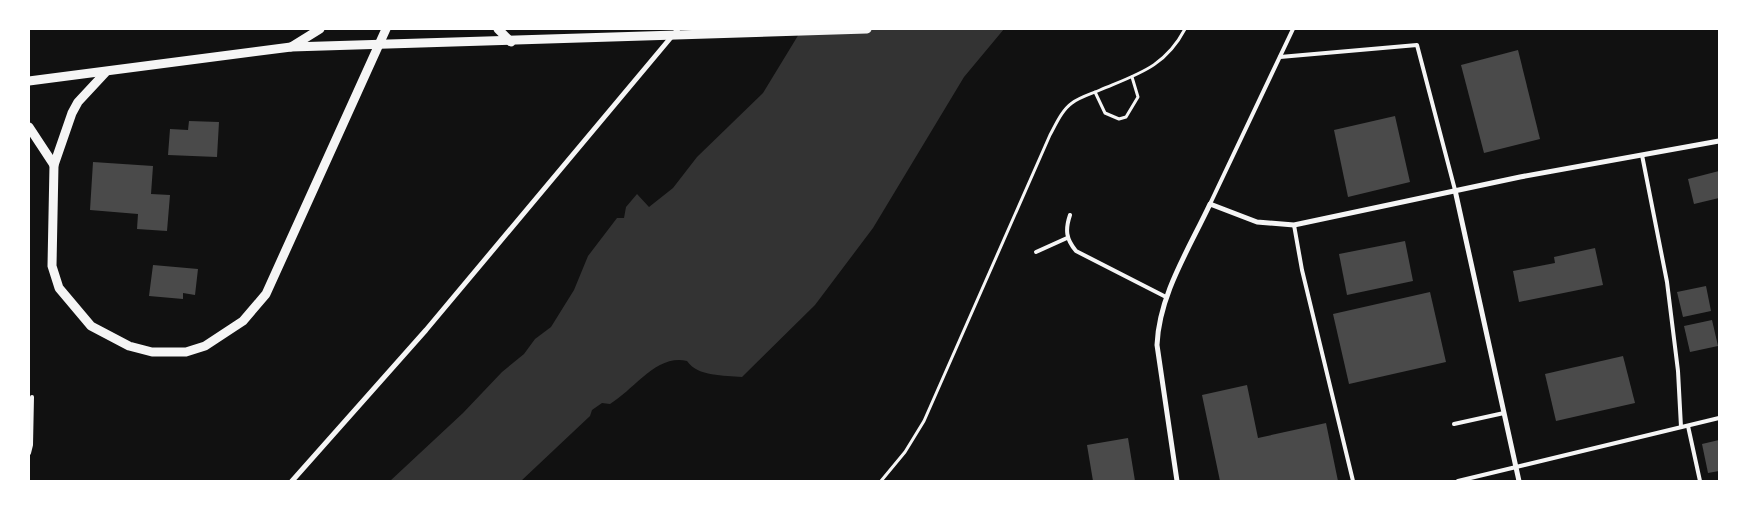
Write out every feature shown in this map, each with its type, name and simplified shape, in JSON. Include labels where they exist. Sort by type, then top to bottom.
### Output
[{"type":"street","points":[[291,47],[320,29]]},
{"type":"street","points":[[105,73],[78,102],[72,113],[54,165],[52,266],[60,288],[90,326],[129,346],[152,352],[186,352],[206,346],[243,321],[266,294],[386,29]]},
{"type":"street","points":[[498,29],[511,42]]},
{"type":"street","points":[[292,481],[426,330],[678,29]]},
{"type":"street","points":[[29,81],[105,73],[291,47],[430,42],[511,42],[867,29]]},
{"type":"street","points":[[29,127],[54,165]]},
{"type":"street","points":[[1177,481],[1157,346],[1158,329],[1166,297],[1210,204],[1257,222],[1294,225],[1455,190],[1719,141]]},
{"type":"street","points":[[1455,190],[1520,481]]},
{"type":"lane","points":[[1210,204],[1292,29]]},
{"type":"lane","points":[[1280,57],[1417,45],[1455,190]]},
{"type":"lane","points":[[1642,155],[1667,282],[1678,371],[1681,427]]},
{"type":"lane","points":[[1070,215],[1066,231],[1067,238],[1076,251],[1166,297]]},
{"type":"lane","points":[[1294,225],[1302,270],[1354,481]]},
{"type":"lane","points":[[1036,252],[1067,238]]},
{"type":"lane","points":[[29,453],[32,444],[32,397]]},
{"type":"lane","points":[[1454,424],[1504,413]]},
{"type":"lane","points":[[1458,481],[1719,418]]},
{"type":"lane","points":[[1688,426],[1700,481]]},
{"type":"path","points":[[881,481],[905,452],[924,421],[1057,122],[1071,103],[1132,77],[1163,60],[1174,48],[1185,29]]},
{"type":"path","points":[[1095,92],[1105,113],[1119,119],[1126,117],[1138,97],[1132,77]]},
{"type":"path","points":[[1110,121],[1112,116]]},
{"type":"shaded area","points":[[802,29],[1004,29],[964,77],[873,228],[815,305],[742,377],[704,373],[687,361],[676,360],[665,363],[655,368],[610,404],[602,403],[592,410],[590,416],[521,481],[390,481],[463,413],[502,372],[524,354],[535,339],[551,327],[574,290],[588,256],[617,218],[624,218],[626,207],[637,194],[649,207],[673,188],[697,157],[763,93]]},
{"type":"building","points":[[1518,50],[1540,139],[1484,153],[1461,65]]},
{"type":"building","points":[[1395,116],[1410,182],[1348,197],[1334,130]]},
{"type":"building","points":[[189,121],[219,122],[217,157],[168,155],[170,129],[188,130]]},
{"type":"building","points":[[93,162],[153,166],[151,194],[170,195],[167,231],[137,229],[138,214],[90,210]]},
{"type":"building","points":[[1719,171],[1719,198],[1694,204],[1688,179]]},
{"type":"building","points":[[1405,241],[1413,281],[1347,295],[1339,254]]},
{"type":"building","points":[[1595,248],[1603,285],[1519,302],[1513,271],[1555,263],[1554,257]]},
{"type":"building","points":[[153,265],[198,269],[195,295],[183,293],[183,299],[149,296]]},
{"type":"building","points":[[1706,286],[1711,311],[1683,317],[1677,292]]},
{"type":"building","points":[[1430,292],[1446,362],[1349,384],[1333,314]]},
{"type":"building","points":[[1712,320],[1718,346],[1690,352],[1684,326]]},
{"type":"building","points":[[1623,356],[1635,403],[1556,421],[1545,374]]},
{"type":"building","points":[[1247,385],[1258,438],[1326,423],[1338,481],[1220,481],[1202,395]]},
{"type":"building","points":[[1128,438],[1135,481],[1093,481],[1087,445]]},
{"type":"building","points":[[1719,440],[1719,471],[1708,473],[1702,444]]}]
